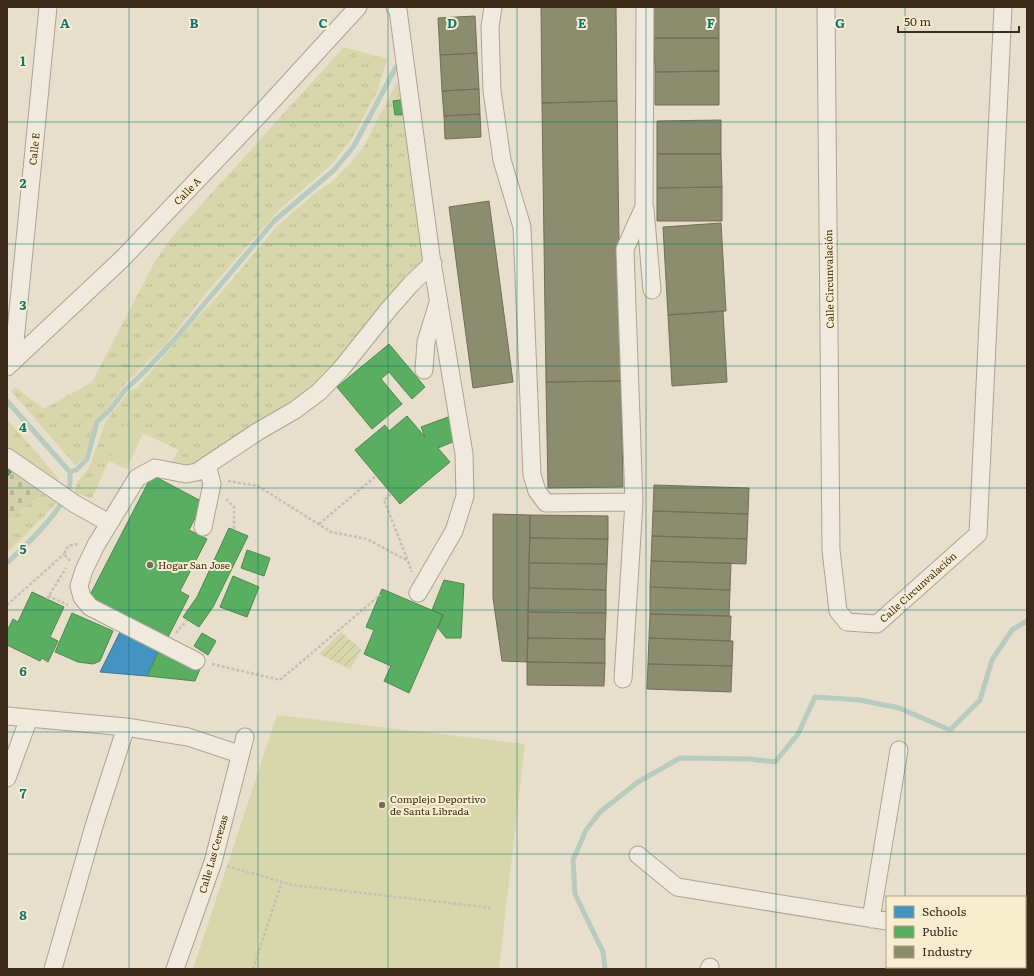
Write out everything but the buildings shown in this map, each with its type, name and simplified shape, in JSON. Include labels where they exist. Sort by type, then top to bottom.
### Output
[{"type":"street","name":"Calle E","points":[[10,365],[48,7]]},
{"type":"street","name":"Calle A","points":[[10,365],[122,259],[261,113],[358,7]]},
{"type":"street","points":[[395,7],[398,10],[433,263],[464,454],[465,496],[454,531],[418,593]]},
{"type":"street","points":[[493,7],[490,27],[492,91],[502,160],[522,227],[532,475],[536,491],[546,503],[634,502]]},
{"type":"street","points":[[645,7],[644,207],[652,290]]},
{"type":"street","name":"Calle Circunvalación","points":[[826,7],[832,550],[838,611],[846,622],[877,624],[978,534],[1003,7]]},
{"type":"street","points":[[623,678],[634,502],[625,249],[644,207]]},
{"type":"street","points":[[196,661],[90,607],[82,597],[79,586],[84,570],[109,523],[137,478],[154,468],[186,474],[196,472],[257,432],[295,410],[319,392],[341,369],[411,284],[433,263]]},
{"type":"street","points":[[424,370],[426,342],[439,301]]},
{"type":"street","points":[[7,457],[75,504],[109,523]]},
{"type":"street","points":[[203,527],[212,484],[207,465]]},
{"type":"street","points":[[7,716],[126,727],[188,737],[239,754]]},
{"type":"street","points":[[7,778],[29,718]]},
{"type":"street","points":[[53,969],[94,826],[126,727]]},
{"type":"street","name":"Calle Las Cerezas","points":[[175,969],[212,862],[239,754],[245,737]]},
{"type":"street","points":[[638,855],[677,887],[879,920],[899,750]]},
{"type":"path","points":[[318,524],[376,476]]},
{"type":"path","points":[[234,530],[234,507],[212,484],[222,481],[258,486],[331,532],[367,539],[408,561]]},
{"type":"path","points":[[391,494],[384,500],[408,561],[418,593]]},
{"type":"path","points":[[7,605],[64,554],[68,546],[75,544],[81,546]]},
{"type":"path","points":[[64,554],[71,562]]},
{"type":"path","points":[[196,661],[280,680],[380,595]]},
{"type":"path","points":[[212,862],[293,885],[493,908]]},
{"type":"path","points":[[253,969],[282,882]]},
{"type":"green space","points":[[344,47],[387,59],[378,90],[351,140],[331,165],[279,210],[207,292],[167,343],[122,387],[106,411],[95,422],[84,458],[75,465],[11,391],[15,387],[44,409],[92,382],[154,263],[171,238]]},
{"type":"green space","points":[[400,82],[426,254],[420,266],[348,350],[302,398],[197,464],[170,464],[179,450],[125,425],[92,498],[74,493],[78,481],[88,470],[106,421],[129,391],[137,388],[190,325],[220,294],[277,226],[314,194],[333,181],[351,162],[364,146],[396,84]]},
{"type":"green space","points":[[7,419],[58,478],[59,486],[7,451]]},
{"type":"green space","points":[[125,425],[143,433],[127,469],[109,461]]},
{"type":"green space","points":[[7,460],[46,490],[7,521]]},
{"type":"green space","points":[[46,490],[59,500],[7,553],[7,521]]},
{"type":"green space","points":[[341,632],[362,650],[350,669],[319,654]]},
{"type":"green space","name":"Complejo Deportivo de Santa Librada","points":[[277,715],[525,744],[499,969],[193,969]]},
{"type":"waterway","points":[[70,472],[76,470],[87,459],[97,422],[110,410],[124,391],[174,340],[274,221],[334,170],[354,146],[396,67]]},
{"type":"waterway","points":[[7,401],[70,472],[70,485],[59,507],[33,538],[7,563]]},
{"type":"waterway","points":[[605,969],[603,952],[575,894],[573,860],[586,830],[600,812],[638,782],[680,758],[749,759],[775,762],[798,734],[815,697],[860,700],[899,708],[950,730],[980,700],[992,660],[1012,630],[1027,621]]},
{"type":"place","name":"Hogar San Jose","points":[[150,565]]},
{"type":"place","name":"Complejo Deportivo de Santa Librada","points":[[382,805]]}]
